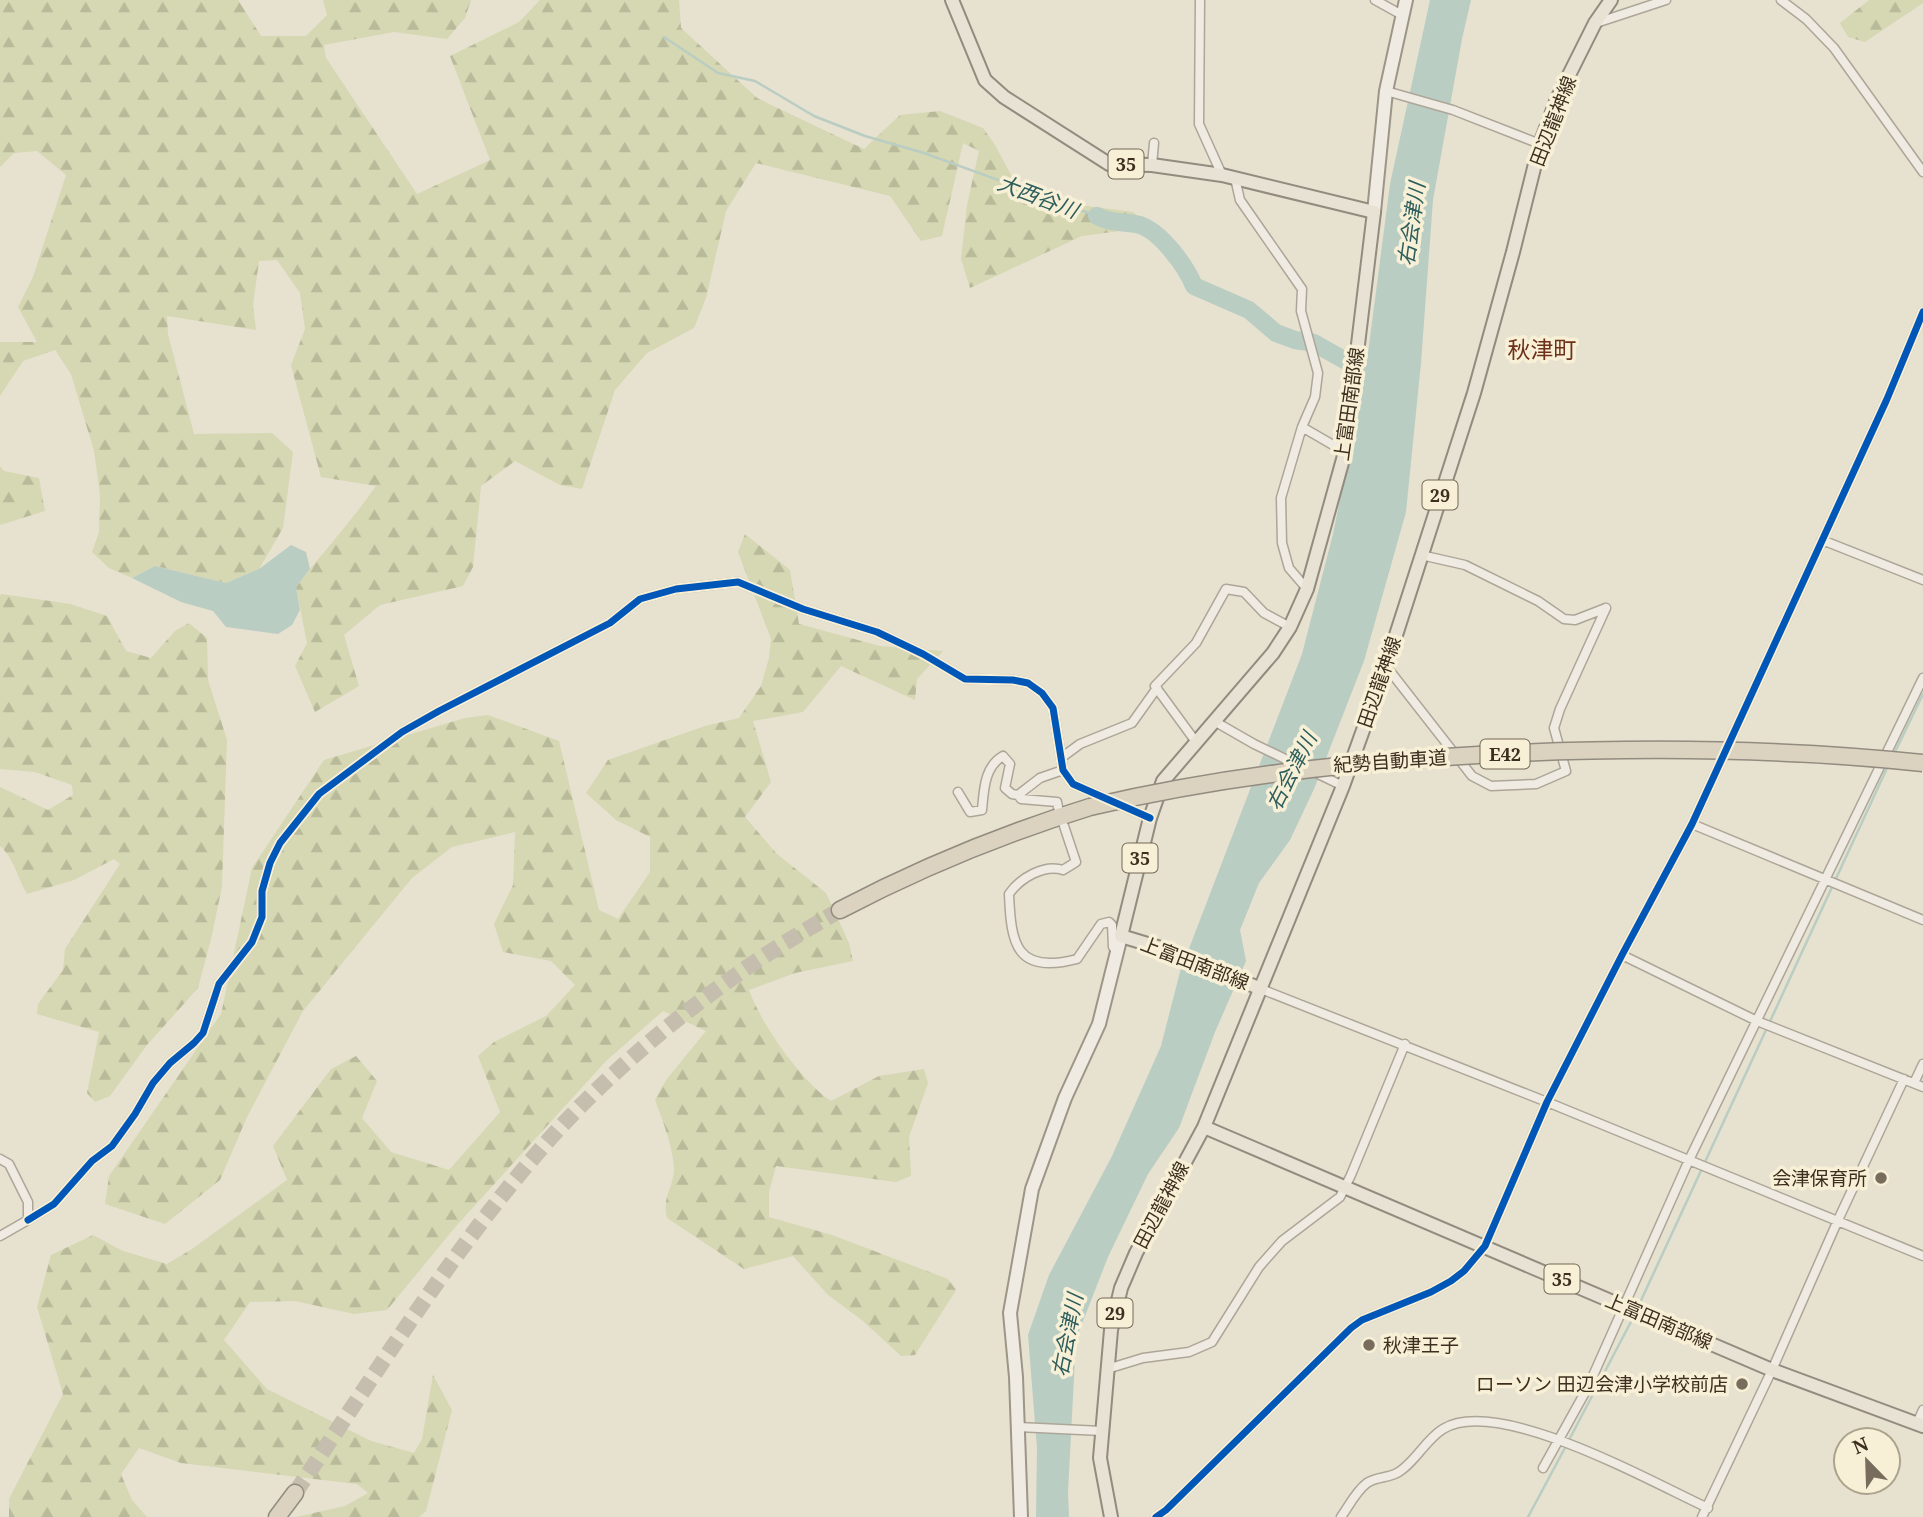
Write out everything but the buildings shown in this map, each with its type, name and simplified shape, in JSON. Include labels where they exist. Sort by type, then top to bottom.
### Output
[{"type":"highway","name":"紀勢自動車道","points":[[840,910],[956,853],[1042,822],[1090,807],[1271,772],[1398,759],[1599,749],[1777,752],[1923,763]]},
{"type":"highway","points":[[277,1517],[295,1493]]},
{"type":"main road","name":"35","points":[[952,0],[985,79],[1004,97],[1109,164],[1152,165],[1222,175],[1374,212]]},
{"type":"main road","name":"田辺龍神線","points":[[1111,1517],[1098,1431],[1113,1320],[1121,1288],[1136,1253],[1204,1127],[1256,987],[1343,786],[1386,666],[1474,393],[1540,144],[1557,99],[1595,23],[1611,0]]},
{"type":"main road","name":"上富田南部線","points":[[1256,987],[1174,952],[1121,936],[1150,818],[1163,781],[1273,653],[1290,627],[1307,589],[1345,452],[1374,212]]},
{"type":"main road","name":"上富田南部線","points":[[1204,1127],[1772,1370],[1920,1424]]},
{"type":"street","points":[[1200,0],[1199,124],[1222,175]]},
{"type":"street","points":[[1375,0],[1402,15]]},
{"type":"street","points":[[1374,212],[1386,91],[1406,0]]},
{"type":"street","points":[[1595,23],[1666,0]]},
{"type":"street","points":[[1781,0],[1806,19],[1834,48],[1923,172]]},
{"type":"street","points":[[1386,91],[1453,110],[1540,144]]},
{"type":"street","points":[[1152,165],[1154,143]]},
{"type":"street","points":[[1236,178],[1240,200],[1302,289],[1301,311],[1318,373],[1315,397],[1302,428],[1281,498],[1282,543],[1289,568],[1307,589]]},
{"type":"street","points":[[1156,1517],[1167,1510],[1350,1328],[1362,1320],[1451,1281],[1464,1271],[1485,1246],[1548,1101],[1692,824],[1887,399],[1923,312]]},
{"type":"street","points":[[1302,428],[1345,452]]},
{"type":"street","points":[[1822,540],[1923,580]]},
{"type":"street","points":[[1386,666],[1472,776],[1492,786],[1536,783],[1566,771],[1554,729],[1606,608],[1575,620],[1564,619],[1538,601],[1465,565],[1421,555]]},
{"type":"street","points":[[0,1236],[54,1204],[92,1161],[112,1146],[153,1083],[170,1063],[203,1033],[219,984],[252,942],[262,917],[262,891],[268,866],[280,843],[319,794],[402,732],[610,623],[640,599],[676,589],[738,582],[803,609],[877,632],[923,653],[965,679],[1013,680],[1028,684],[1042,693],[1054,708],[1063,770],[1073,784],[1150,818]]},
{"type":"street","points":[[1061,758],[1080,744],[1132,723],[1157,688],[1155,686],[1196,643],[1226,589],[1244,592],[1264,613],[1290,627]]},
{"type":"street","points":[[1543,1468],[1588,1387],[1689,1160],[1923,678]]},
{"type":"street","points":[[1157,688],[1196,742]]},
{"type":"street","points":[[1214,721],[1254,744],[1343,786]]},
{"type":"street","points":[[958,792],[970,812],[982,810],[985,782],[995,761],[1003,756],[1010,764],[1005,788],[1021,799],[1057,802],[1058,807]]},
{"type":"street","points":[[1018,795],[1040,778],[1063,770]]},
{"type":"street","points":[[1692,824],[1923,920]]},
{"type":"street","points":[[1064,826],[1076,862],[1063,870],[1053,867],[1027,877],[1014,886],[1009,894],[1013,938],[1023,953],[1034,960],[1045,964],[1062,963],[1077,959],[1101,924],[1109,922],[1112,925],[1113,947],[1118,953]]},
{"type":"street","points":[[1021,1517],[1020,1428],[1010,1313],[1032,1189],[1065,1098],[1098,1024],[1121,936]]},
{"type":"street","points":[[1622,955],[1757,1021],[1919,1085],[1923,1065]]},
{"type":"street","points":[[1256,987],[1548,1101],[1923,1256]]},
{"type":"street","points":[[1107,1369],[1143,1358],[1189,1352],[1212,1342],[1259,1267],[1282,1241],[1340,1197],[1405,1044]]},
{"type":"street","points":[[1702,1517],[1904,1079]]},
{"type":"street","points":[[0,1159],[9,1164],[28,1202],[28,1220]]},
{"type":"street","points":[[1920,1424],[1923,1410]]},
{"type":"street","points":[[1341,1517],[1368,1482],[1398,1473],[1444,1428],[1460,1422],[1514,1425],[1559,1439],[1708,1508]]},
{"type":"street","points":[[1020,1428],[1098,1431]]},
{"type":"street","points":[[1013,1517],[1019,1502]]},
{"type":"green space","points":[[0,0],[238,0],[261,36],[306,36],[327,15],[323,0],[471,0],[465,18],[447,39],[394,32],[324,45],[326,58],[417,194],[490,160],[450,56],[519,22],[540,0],[679,0],[681,28],[757,98],[864,149],[900,115],[940,111],[983,128],[1021,194],[1035,199],[1133,212],[1150,227],[1082,236],[970,288],[961,259],[967,205],[979,151],[963,143],[942,236],[921,241],[890,196],[756,163],[726,211],[706,298],[694,328],[647,353],[615,390],[582,489],[560,485],[515,461],[481,486],[473,567],[463,586],[380,605],[344,635],[359,686],[315,712],[295,666],[307,643],[296,587],[376,486],[321,477],[291,365],[305,329],[300,293],[277,260],[259,261],[253,305],[256,330],[167,316],[168,334],[194,434],[272,433],[293,452],[283,528],[259,569],[226,583],[155,566],[132,578],[109,568],[92,552],[99,532],[100,494],[94,451],[71,374],[55,350],[23,361],[0,396],[0,342],[37,342],[18,307],[33,277],[66,175],[37,151],[14,153],[0,167]]},
{"type":"green space","points":[[1869,0],[1923,0],[1923,3],[1865,42],[1848,37],[1840,23]]},
{"type":"green space","points":[[0,466],[4,471],[39,478],[45,511],[0,525]]},
{"type":"green space","points":[[745,534],[790,570],[799,624],[880,646],[943,651],[917,679],[915,700],[841,666],[803,712],[753,721],[771,782],[745,817],[777,854],[826,893],[849,943],[853,961],[795,973],[749,990],[783,1051],[807,1080],[831,1101],[879,1076],[924,1069],[928,1083],[909,1137],[911,1176],[896,1182],[776,1166],[769,1192],[769,1217],[832,1235],[948,1279],[956,1290],[915,1355],[901,1356],[863,1321],[828,1295],[793,1256],[744,1269],[667,1218],[666,1203],[674,1170],[667,1134],[655,1100],[666,1080],[706,1031],[663,1011],[606,1061],[457,1225],[387,1310],[354,1314],[295,1301],[250,1302],[224,1340],[267,1389],[371,1441],[414,1453],[422,1439],[433,1375],[452,1410],[426,1511],[419,1517],[296,1517],[345,1506],[368,1493],[357,1484],[181,1463],[139,1448],[121,1474],[132,1500],[147,1517],[9,1517],[9,1499],[63,1394],[37,1307],[51,1255],[93,1235],[123,1251],[167,1264],[192,1249],[287,1180],[273,1146],[331,1069],[356,1056],[377,1081],[362,1118],[391,1152],[449,1170],[500,1112],[478,1056],[494,1042],[546,1016],[575,985],[551,961],[503,952],[494,924],[513,885],[515,832],[452,847],[412,878],[303,1011],[247,1117],[220,1180],[165,1224],[105,1204],[109,1176],[221,1014],[252,868],[324,760],[465,718],[488,715],[559,741],[599,910],[618,919],[650,872],[650,837],[616,820],[586,793],[608,760],[705,726],[739,718],[761,686],[771,639],[738,552]]},
{"type":"green space","points":[[2,594],[70,604],[107,616],[126,651],[151,658],[175,631],[189,623],[207,638],[208,680],[227,740],[222,886],[198,988],[147,1045],[110,1096],[95,1102],[87,1093],[99,1032],[37,1014],[38,1004],[63,970],[65,949],[120,864],[114,859],[74,880],[27,894],[12,863],[0,846],[0,787],[48,810],[73,795],[72,785],[35,772],[0,769]]},
{"type":"water","name":"右会津川","points":[[1430,0],[1471,0],[1433,200],[1406,512],[1364,661],[1314,789],[1290,840],[1259,883],[1240,930],[1246,961],[1215,1032],[1179,1128],[1148,1174],[1108,1257],[1076,1339],[1069,1517],[1036,1517],[1037,1448],[1028,1335],[1049,1275],[1112,1156],[1161,1046],[1180,972],[1302,654],[1333,534],[1365,376],[1390,184]]},
{"type":"water","points":[[291,545],[306,552],[310,569],[296,587],[300,610],[292,625],[278,634],[226,627],[213,611],[181,602],[132,578],[155,566],[226,583],[259,569]]},
{"type":"waterway","name":"大西谷川","points":[[664,37],[718,73],[755,81],[814,116],[1097,216]]},
{"type":"waterway","name":"大西谷川","points":[[1097,216],[1148,229],[1172,251],[1194,286],[1249,310],[1276,333],[1314,343],[1346,361],[1386,378]]},
{"type":"waterway","points":[[1894,754],[1923,694]]},
{"type":"waterway","points":[[1638,1307],[1888,766]]},
{"type":"waterway","points":[[1569,1440],[1634,1316]]},
{"type":"waterway","points":[[1528,1517],[1566,1446]]},
{"type":"tunnel","points":[[295,1493],[446,1270],[511,1184],[569,1117],[646,1045],[701,1001],[768,953],[840,910]]},
{"type":"cycle path","points":[[1156,1517],[1351,1328],[1362,1320],[1451,1281],[1464,1271],[1485,1246],[1547,1102],[1692,824],[1887,399],[1923,312]]},
{"type":"cycle path","points":[[28,1220],[54,1204],[92,1161],[112,1146],[153,1083],[170,1063],[203,1033],[219,984],[252,942],[262,917],[262,891],[270,863],[280,843],[319,794],[402,732],[610,623],[640,599],[676,589],[738,582],[803,609],[877,632],[923,654],[965,679],[1028,683],[1042,693],[1053,708],[1063,770],[1073,784],[1150,818]]},
{"type":"place","name":"会津保育所","points":[[1881,1178]]},
{"type":"place","name":"秋津王子","points":[[1369,1345]]},
{"type":"place","name":"ローソン 田辺会津小学校前店","points":[[1742,1384]]},
{"type":"district","name":"秋津町","points":[[1542,349]]}]
